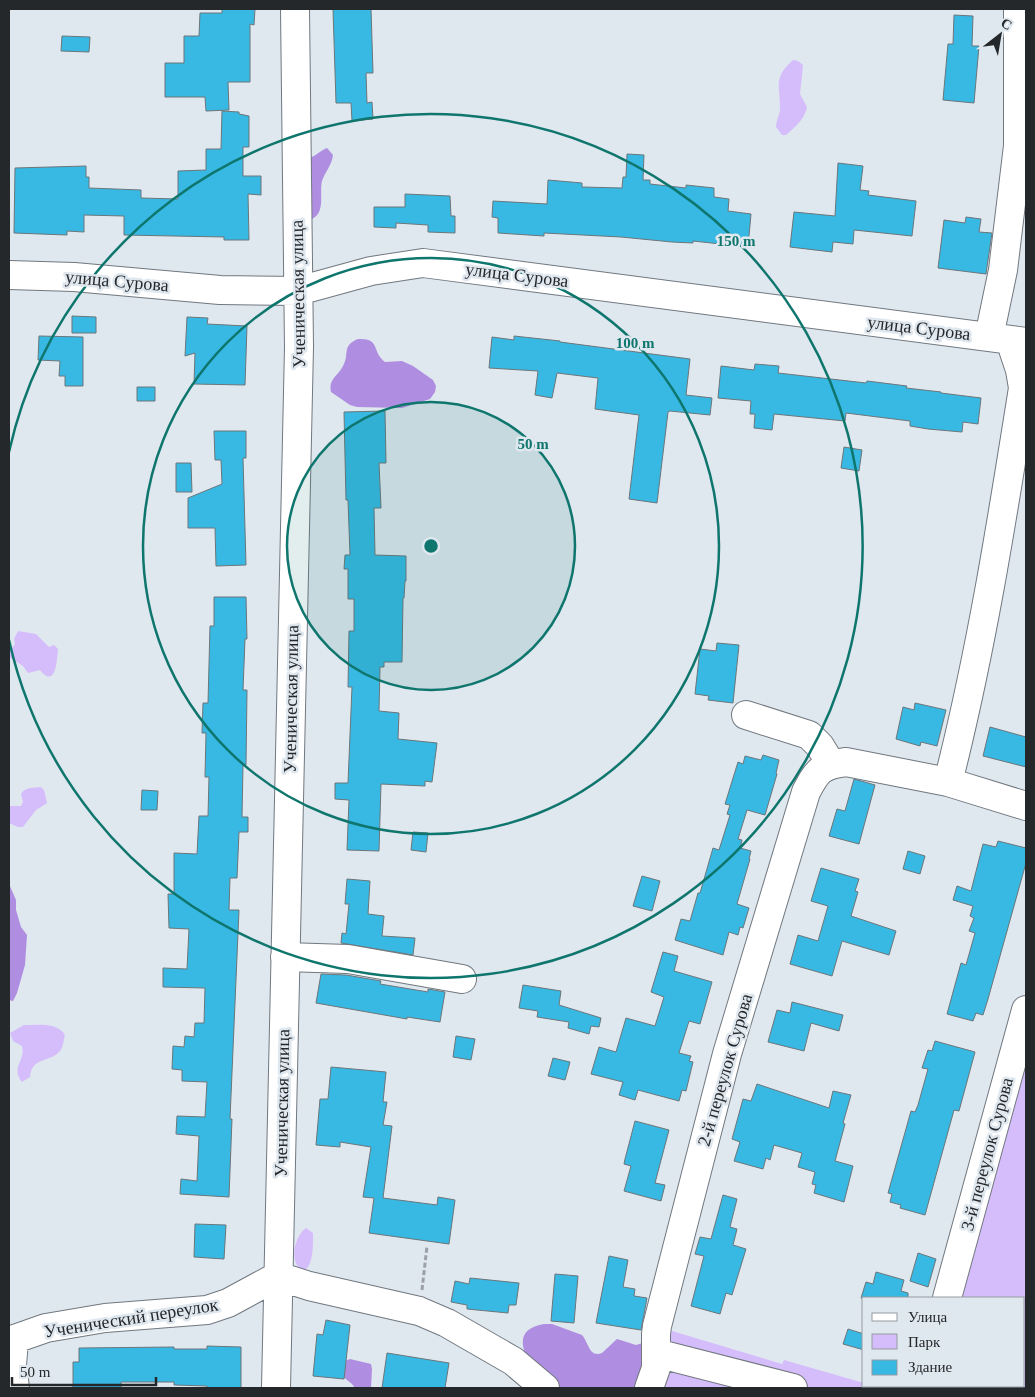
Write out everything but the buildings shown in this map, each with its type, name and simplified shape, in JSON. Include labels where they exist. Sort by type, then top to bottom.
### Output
[{"type":"street","name":"Ученическая улица","points":[[276,1388],[299,347],[295,9]]},
{"type":"street","points":[[948,782],[966,712],[1005,503],[1023,388],[1020,370],[1008,339],[1003,270],[1018,146],[1018,9]]},
{"type":"street","name":"улица Сурова","points":[[9,275],[74,277],[220,290],[298,291],[371,271],[423,263],[1008,339]]},
{"type":"street","points":[[746,715],[809,735],[820,746],[831,764],[846,762],[948,782],[1026,806]]},
{"type":"street","name":"2-й переулок Сурова","points":[[649,1388],[656,1368],[657,1326],[727,1054],[806,792],[816,774],[831,764]]},
{"type":"street","points":[[285,957],[348,959],[462,979]]},
{"type":"street","name":"3-й переулок Сурова","points":[[947,1297],[1026,1010]]},
{"type":"street","points":[[278,1276],[310,1286],[419,1310],[447,1323],[513,1361],[546,1388]]},
{"type":"street","name":"Ученический переулок","points":[[11,1341],[46,1328],[105,1318],[207,1310],[228,1303],[278,1276]]},
{"type":"street","points":[[11,1341],[15,1388]]},
{"type":"street","points":[[656,1353],[793,1388]]},
{"type":"path","points":[[419,1310],[427,1246]]},
{"type":"green space","points":[[793,60],[803,65],[800,94],[807,107],[799,122],[786,135],[782,135],[776,127],[780,108],[779,82],[783,72]]},
{"type":"green space","points":[[18,631],[36,634],[49,647],[54,645],[58,649],[55,671],[52,675],[49,677],[40,670],[28,673],[23,666],[9,657],[9,648],[12,648],[15,644],[14,639]]},
{"type":"green space","points":[[41,787],[44,790],[47,803],[36,810],[23,827],[9,823],[9,806],[21,806],[23,802],[21,794],[25,790]]},
{"type":"green space","points":[[24,1025],[52,1026],[62,1031],[65,1035],[60,1051],[34,1066],[30,1077],[22,1082],[19,1077],[18,1068],[23,1051],[22,1046],[13,1041],[10,1033]]},
{"type":"green space","points":[[1026,1041],[1026,1388],[923,1388],[1025,1387],[1025,1297],[950,1297]]},
{"type":"green space","points":[[306,1228],[313,1233],[313,1248],[310,1264],[304,1271],[296,1263],[294,1250],[298,1237]]},
{"type":"green space","points":[[672,1331],[782,1364],[784,1360],[862,1382],[862,1387],[883,1388],[658,1388],[667,1334]]},
{"type":"shaded area","points":[[327,148],[333,155],[322,181],[321,207],[312,219],[309,217],[307,158]]},
{"type":"shaded area","points":[[358,339],[365,339],[373,343],[378,354],[385,362],[402,361],[433,380],[436,386],[435,392],[430,399],[402,408],[357,407],[350,405],[331,392],[331,384],[345,362],[349,344]]},
{"type":"shaded area","points":[[9,884],[16,900],[16,910],[21,927],[27,935],[25,965],[13,1001],[9,1000]]},
{"type":"shaded area","points":[[544,1324],[552,1324],[582,1335],[592,1352],[598,1354],[602,1353],[617,1339],[636,1345],[643,1343],[647,1388],[544,1388],[528,1360],[523,1342],[525,1334],[532,1328]]},
{"type":"shaded area","points":[[350,1359],[371,1364],[371,1388],[355,1388],[341,1375],[345,1361]]}]
